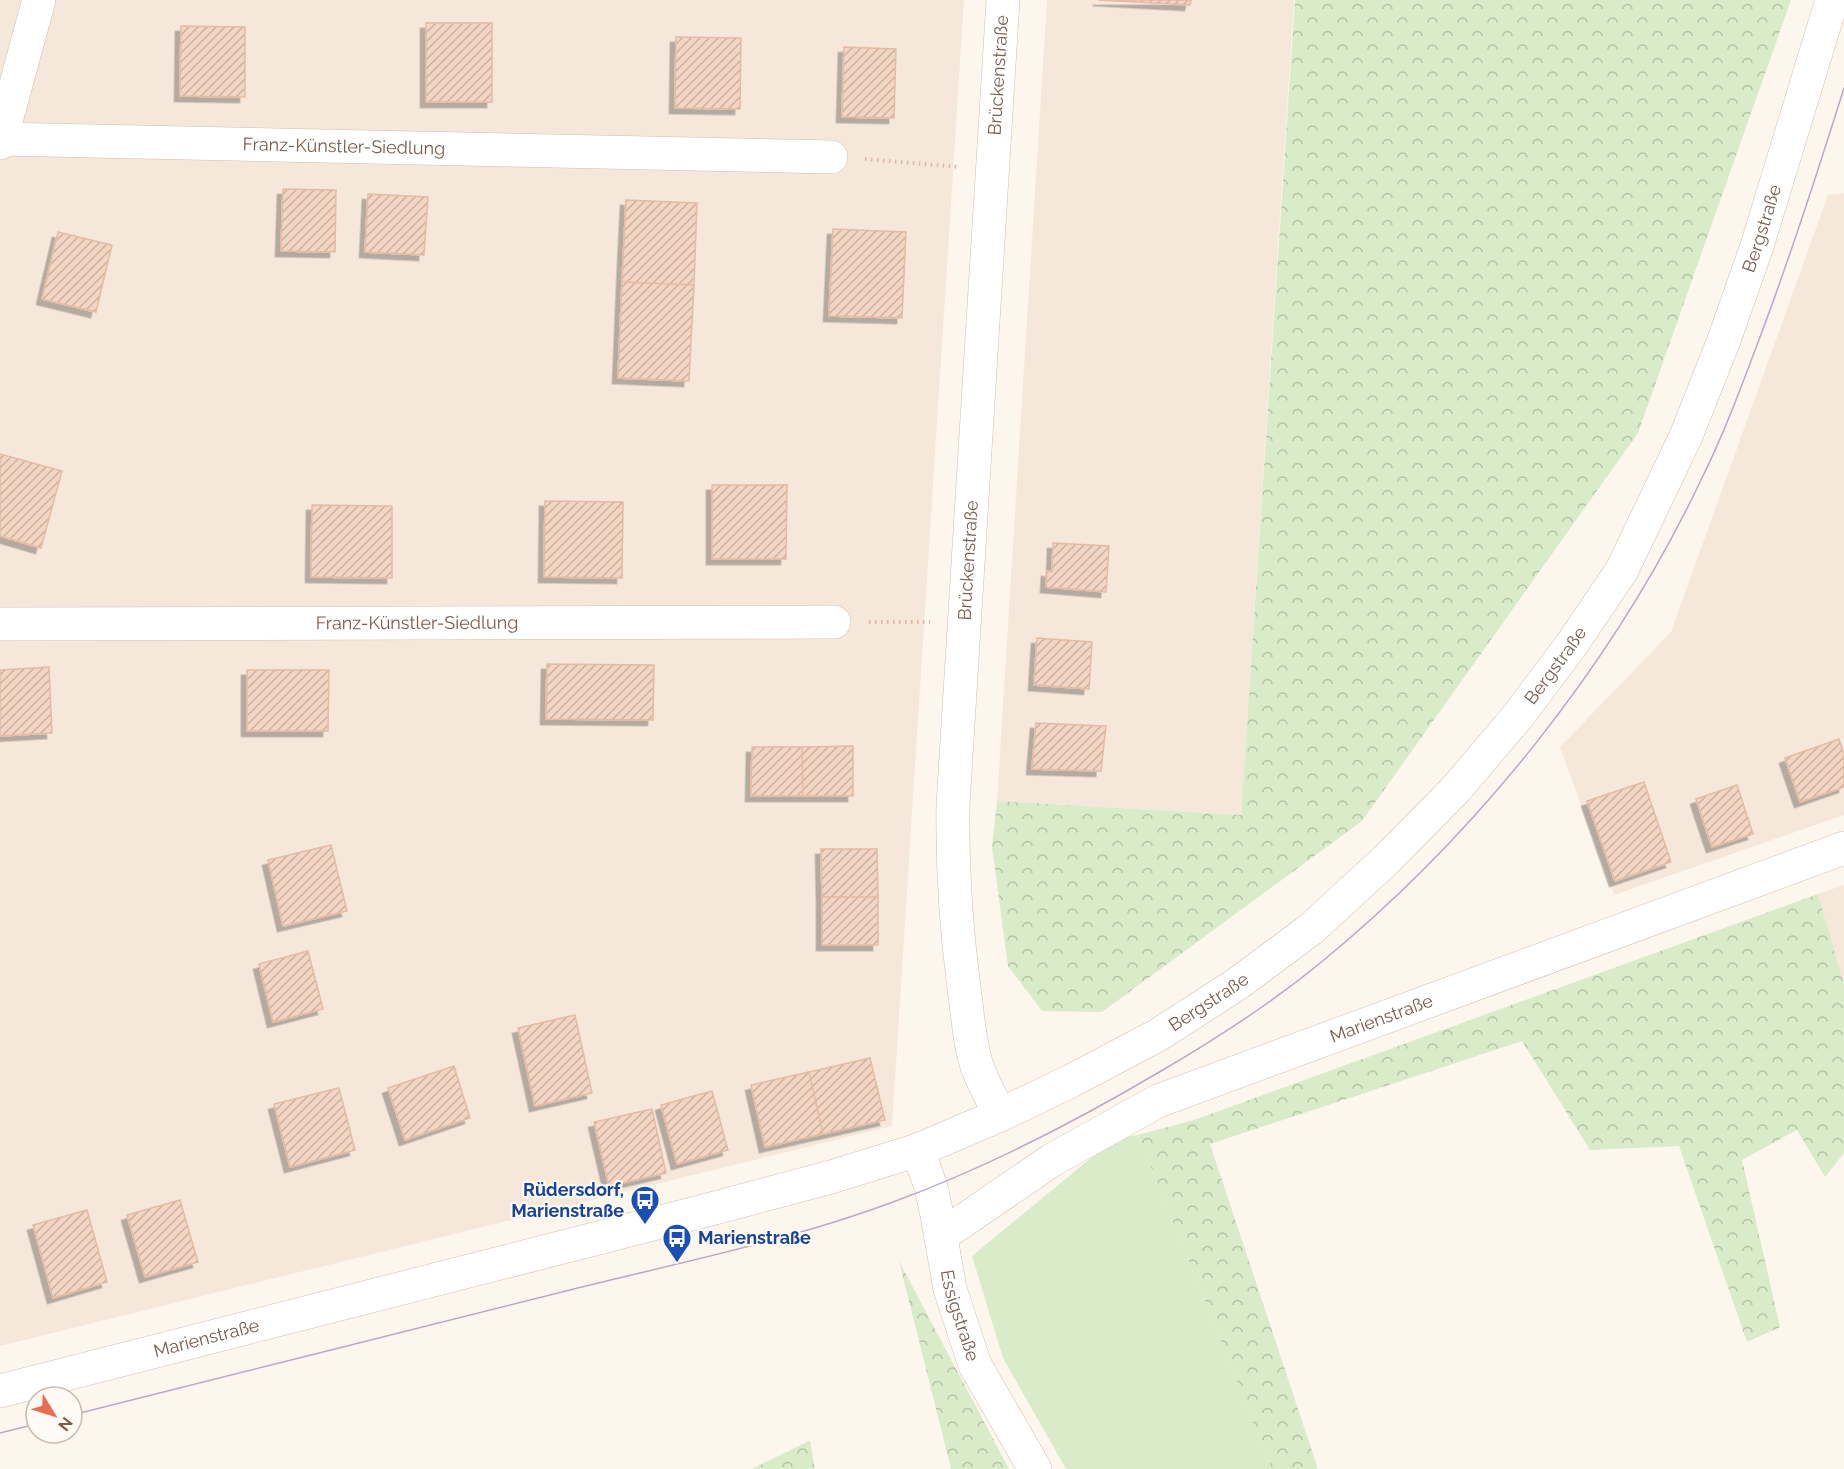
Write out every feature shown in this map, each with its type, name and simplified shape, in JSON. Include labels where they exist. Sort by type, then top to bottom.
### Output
[{"type":"street","name":"Franz-Künstler-Siedlung","points":[[39,0],[0,140],[831,157]]},
{"type":"street","name":"Brückenstraße","points":[[1000,1115],[978,1068],[972,1044],[959,953],[953,844],[954,782],[1003,0]]},
{"type":"street","name":"Bergstraße","points":[[1000,1115],[1158,1035],[1237,984],[1311,928],[1386,860],[1456,789],[1518,716],[1572,644],[1622,570],[1690,426],[1724,340],[1757,246],[1832,0]]},
{"type":"street","name":"Franz-Künstler-Siedlung","points":[[0,624],[848,622]]},
{"type":"street","name":"Marienstraße","points":[[940,1236],[1052,1160],[1158,1101],[1844,848]]},
{"type":"street","name":"Marienstraße","points":[[0,1391],[831,1177],[918,1150],[1000,1115]]},
{"type":"street","name":"Essigstraße","points":[[918,1150],[931,1187],[950,1289],[975,1365],[1035,1469]]},
{"type":"path","points":[[831,157],[993,169]]},
{"type":"path","points":[[848,622],[898,621]]},
{"type":"shaded area","points":[[0,0],[964,0],[892,1126],[0,1346]]},
{"type":"shaded area","points":[[1047,0],[1294,0],[1241,815],[997,801]]},
{"type":"shaded area","points":[[1844,193],[1844,815],[1614,895],[1560,747],[1671,632],[1828,195]]},
{"type":"shaded area","points":[[1844,885],[1844,984],[1818,894]]},
{"type":"green space","points":[[1295,0],[1791,0],[1638,433],[1362,821],[1102,1012],[1042,1011],[1008,966],[992,847],[997,801],[1241,815]]},
{"type":"green space","points":[[1818,894],[1844,984],[1844,1153],[1825,1177],[1797,1130],[1742,1160],[1780,1327],[1747,1342],[1679,1146],[1590,1150],[1522,1041],[1210,1144],[1318,1469],[1272,1469],[1138,1135],[1194,1120]]},
{"type":"green space","points":[[1138,1135],[1272,1469],[1066,1469],[1003,1358],[972,1256],[1114,1139]]},
{"type":"green space","points":[[899,1261],[1009,1469],[951,1469]]},
{"type":"green space","points":[[809,1441],[815,1469],[752,1469]]},
{"type":"building","points":[[1098,0],[1191,0],[1190,5]]},
{"type":"building","points":[[426,23],[492,23],[492,102],[426,102]]},
{"type":"building","points":[[181,26],[245,27],[245,97],[180,96]]},
{"type":"building","points":[[676,37],[741,38],[740,109],[675,108]]},
{"type":"building","points":[[844,47],[896,49],[894,118],[842,117]]},
{"type":"building","points":[[283,189],[336,190],[335,252],[281,251]]},
{"type":"building","points":[[368,194],[428,197],[424,255],[365,252]]},
{"type":"building","points":[[626,200],[697,203],[694,285],[622,282]]},
{"type":"building","points":[[833,229],[906,232],[902,318],[829,316]]},
{"type":"building","points":[[58,232],[112,245],[96,312],[42,299]]},
{"type":"building","points":[[622,282],[694,285],[689,381],[618,378]]},
{"type":"building","points":[[0,454],[62,471],[41,548],[0,536]]},
{"type":"building","points":[[712,485],[787,485],[786,559],[712,559]]},
{"type":"building","points":[[545,501],[623,502],[622,578],[544,577]]},
{"type":"building","points":[[312,505],[392,506],[392,578],[311,577]]},
{"type":"building","points":[[1053,543],[1109,546],[1106,592],[1046,587],[1047,571],[1052,572]]},
{"type":"building","points":[[1037,638],[1092,642],[1089,689],[1034,685]]},
{"type":"building","points":[[547,664],[654,665],[653,720],[546,719]]},
{"type":"building","points":[[49,667],[52,733],[0,736],[0,670]]},
{"type":"building","points":[[247,670],[329,670],[328,731],[247,731]]},
{"type":"building","points":[[1036,723],[1106,726],[1101,771],[1032,769]]},
{"type":"building","points":[[1839,739],[1844,754],[1844,787],[1800,802],[1785,758]]},
{"type":"building","points":[[853,746],[853,796],[803,796],[802,747]]},
{"type":"building","points":[[752,747],[802,747],[803,796],[751,796]]},
{"type":"building","points":[[1644,782],[1671,862],[1615,881],[1587,801]]},
{"type":"building","points":[[1737,785],[1753,834],[1712,847],[1696,799]]},
{"type":"building","points":[[331,845],[347,911],[283,926],[268,860]]},
{"type":"building","points":[[821,849],[877,849],[878,897],[822,897]]},
{"type":"building","points":[[822,897],[878,897],[878,945],[822,945]]},
{"type":"building","points":[[308,951],[323,1009],[273,1022],[259,964]]},
{"type":"building","points":[[575,1015],[592,1093],[535,1106],[518,1028]]},
{"type":"building","points":[[870,1058],[885,1120],[823,1134],[809,1072]]},
{"type":"building","points":[[454,1066],[470,1118],[405,1140],[388,1088]]},
{"type":"building","points":[[809,1072],[823,1134],[765,1147],[751,1085]]},
{"type":"building","points":[[339,1088],[355,1150],[290,1167],[274,1104]]},
{"type":"building","points":[[712,1091],[728,1150],[677,1164],[661,1105]]},
{"type":"building","points":[[652,1109],[666,1173],[609,1186],[594,1122]]},
{"type":"building","points":[[180,1200],[198,1262],[145,1277],[127,1215]]},
{"type":"building","points":[[87,1210],[107,1282],[53,1298],[33,1225]]},
{"type":"tram line","points":[[84,1412],[733,1250],[813,1228],[893,1202],[996,1159],[1063,1126],[1182,1059],[1281,993],[1377,914],[1433,860],[1486,803],[1536,743],[1583,680],[1627,615],[1666,548],[1725,427],[1783,275],[1844,88]]},
{"type":"tram line","points":[[0,1433],[24,1427]]},
{"type":"place","name":"Rüdersdorf, Marienstraße","points":[[645,1226]]},
{"type":"place","name":"Marienstraße","points":[[677,1264]]}]
